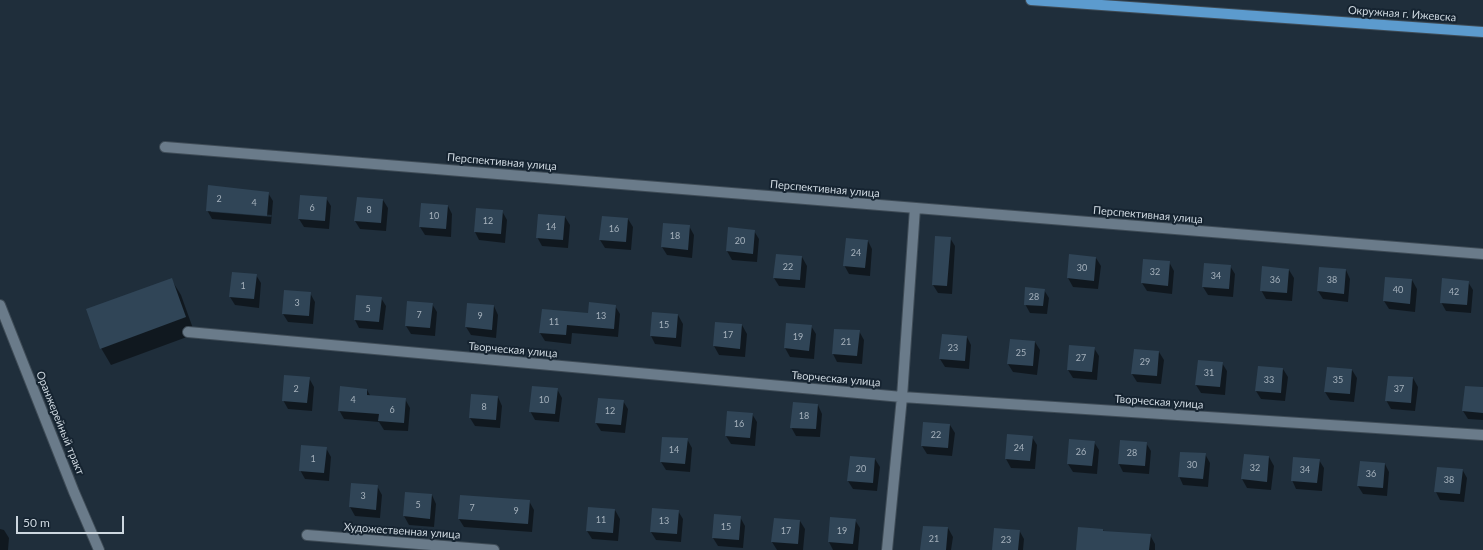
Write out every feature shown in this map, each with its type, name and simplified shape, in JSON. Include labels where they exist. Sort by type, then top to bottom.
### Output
[{"type":"main road","name":"Окружная г. Ижевска","points":[[1031,0],[1483,32]]},
{"type":"street","name":"Перспективная улица","points":[[165,147],[1483,254]]},
{"type":"street","points":[[887,550],[902,397],[915,208]]},
{"type":"street","name":"Оранжерейный тракт","points":[[0,305],[99,550]]},
{"type":"street","name":"Творческая улица","points":[[188,332],[902,397],[1483,435]]},
{"type":"street","name":"Художественная улица","points":[[307,535],[494,550]]},
{"type":"building","points":[[208,185],[269,192],[267,216],[206,211]]},
{"type":"building","points":[[300,195],[327,197],[325,221],[298,219]]},
{"type":"building","points":[[357,197],[383,199],[381,223],[354,221]]},
{"type":"building","points":[[421,203],[448,205],[446,229],[419,227]]},
{"type":"building","points":[[476,208],[503,210],[501,234],[474,232]]},
{"type":"building","points":[[538,214],[565,216],[563,240],[536,238]]},
{"type":"building","points":[[602,216],[628,218],[626,242],[599,240]]},
{"type":"building","points":[[663,223],[690,225],[688,250],[661,247]]},
{"type":"building","points":[[728,227],[755,230],[753,254],[726,251]]},
{"type":"building","points":[[935,236],[951,237],[947,286],[932,285]]},
{"type":"building","points":[[846,238],[868,240],[865,268],[843,266]]},
{"type":"building","points":[[776,254],[802,256],[800,280],[773,278]]},
{"type":"building","points":[[1069,254],[1096,257],[1094,281],[1067,278]]},
{"type":"building","points":[[1143,259],[1170,261],[1168,286],[1141,283]]},
{"type":"building","points":[[1204,263],[1231,265],[1229,289],[1202,287]]},
{"type":"building","points":[[1262,266],[1289,269],[1287,293],[1260,291]]},
{"type":"building","points":[[1319,267],[1346,269],[1344,294],[1317,291]]},
{"type":"building","points":[[232,272],[257,274],[254,299],[229,297]]},
{"type":"building","points":[[1385,277],[1412,279],[1410,304],[1383,301]]},
{"type":"building","points":[[172,278],[186,317],[100,349],[86,309]]},
{"type":"building","points":[[1442,278],[1469,281],[1467,305],[1440,303]]},
{"type":"building","points":[[1025,287],[1045,289],[1043,306],[1024,305]]},
{"type":"building","points":[[284,290],[311,292],[309,316],[282,314]]},
{"type":"building","points":[[356,295],[382,297],[379,322],[354,320]]},
{"type":"building","points":[[407,301],[433,303],[430,328],[405,326]]},
{"type":"building","points":[[589,302],[616,305],[614,329],[567,325],[566,335],[539,333],[542,309],[588,313]]},
{"type":"building","points":[[467,303],[494,305],[492,330],[465,327]]},
{"type":"building","points":[[652,312],[678,314],[676,338],[650,336]]},
{"type":"building","points":[[715,322],[742,324],[740,349],[713,346]]},
{"type":"building","points":[[786,323],[812,325],[809,351],[784,348]]},
{"type":"building","points":[[834,329],[860,330],[857,356],[832,354]]},
{"type":"building","points":[[942,334],[967,336],[965,361],[939,359]]},
{"type":"building","points":[[1010,339],[1035,341],[1033,366],[1007,364]]},
{"type":"building","points":[[1069,345],[1095,347],[1092,372],[1067,370]]},
{"type":"building","points":[[1134,349],[1159,351],[1157,376],[1131,374]]},
{"type":"building","points":[[1198,360],[1223,362],[1220,387],[1195,385]]},
{"type":"building","points":[[1258,366],[1283,368],[1281,393],[1255,391]]},
{"type":"building","points":[[1327,367],[1352,369],[1350,394],[1324,392]]},
{"type":"building","points":[[284,375],[310,377],[307,403],[282,401]]},
{"type":"building","points":[[1388,376],[1413,377],[1411,403],[1385,401]]},
{"type":"building","points":[[340,386],[367,389],[367,395],[406,398],[404,423],[378,421],[379,414],[338,411]]},
{"type":"building","points":[[532,386],[558,388],[555,414],[529,412]]},
{"type":"building","points":[[1465,386],[1483,387],[1483,413],[1462,411]]},
{"type":"building","points":[[471,394],[498,396],[496,420],[469,418]]},
{"type":"building","points":[[598,398],[624,400],[621,425],[595,423]]},
{"type":"building","points":[[793,402],[818,404],[816,429],[790,428]]},
{"type":"building","points":[[727,411],[753,413],[750,438],[725,436]]},
{"type":"building","points":[[923,422],[950,424],[948,448],[921,446]]},
{"type":"building","points":[[1007,434],[1033,436],[1030,461],[1005,459]]},
{"type":"building","points":[[662,437],[688,438],[685,464],[660,462]]},
{"type":"building","points":[[1069,439],[1095,441],[1092,466],[1067,464]]},
{"type":"building","points":[[1120,440],[1147,442],[1145,466],[1118,464]]},
{"type":"building","points":[[301,445],[327,447],[324,473],[299,471]]},
{"type":"building","points":[[1180,452],[1206,453],[1203,479],[1178,477]]},
{"type":"building","points":[[1244,454],[1269,456],[1267,482],[1241,479]]},
{"type":"building","points":[[850,456],[875,458],[873,483],[847,481]]},
{"type":"building","points":[[1293,457],[1320,459],[1317,483],[1291,481]]},
{"type":"building","points":[[1360,461],[1385,463],[1383,488],[1357,486]]},
{"type":"building","points":[[1437,467],[1463,469],[1460,494],[1434,492]]},
{"type":"building","points":[[351,483],[378,485],[376,510],[349,507]]},
{"type":"building","points":[[405,492],[432,494],[430,519],[403,516]]},
{"type":"building","points":[[460,495],[530,500],[528,524],[458,519]]},
{"type":"building","points":[[588,507],[615,509],[613,533],[586,531]]},
{"type":"building","points":[[652,508],[679,510],[677,534],[650,532]]},
{"type":"building","points":[[714,514],[741,516],[739,540],[712,538]]},
{"type":"building","points":[[830,517],[856,519],[853,544],[828,542]]},
{"type":"building","points":[[774,518],[800,520],[798,544],[771,542]]},
{"type":"building","points":[[923,526],[948,527],[946,550],[920,550]]},
{"type":"building","points":[[1078,527],[1103,529],[1103,531],[1151,534],[1149,550],[1076,550]]},
{"type":"building","points":[[994,528],[1020,530],[1018,550],[992,550]]}]
